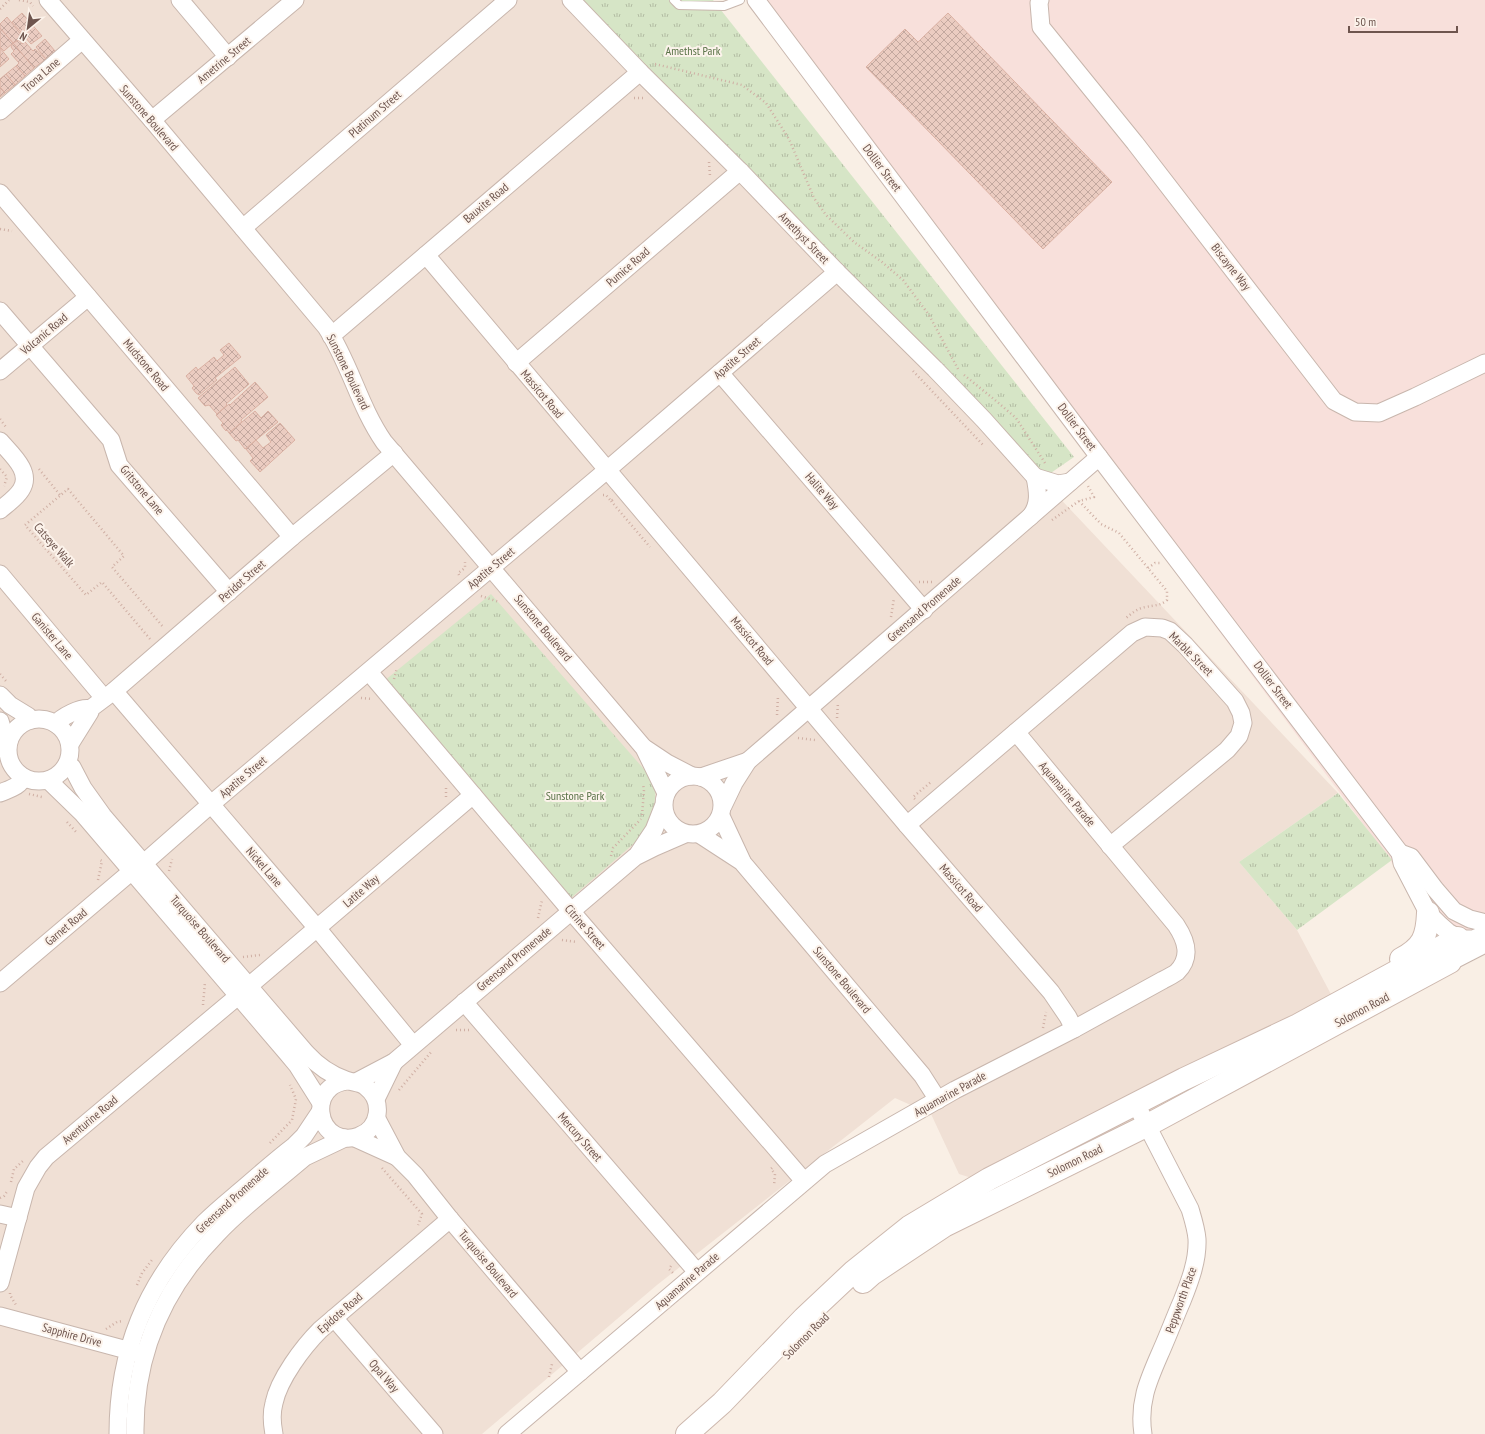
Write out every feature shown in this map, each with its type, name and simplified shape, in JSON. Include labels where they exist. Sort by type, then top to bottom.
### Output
[{"type":"main road","name":"Solomon Road","points":[[1298,1025],[1309,1012],[1323,1003],[1418,948],[1426,934],[1428,925],[1434,919]]},
{"type":"main road","name":"Solomon Road","points":[[687,1434],[722,1403],[804,1318],[854,1271],[909,1227],[989,1179],[1136,1104],[1298,1025],[1458,938]]},
{"type":"main road","name":"Solomon Road","points":[[706,1434],[737,1407],[819,1321],[872,1274],[944,1226],[1148,1125],[1450,962]]},
{"type":"street","points":[[180,0],[228,57]]},
{"type":"street","name":"Ametrine Street","points":[[152,120],[295,0]]},
{"type":"street","name":"Platinum Street","points":[[243,228],[508,0]]},
{"type":"street","name":"Amethyst Street","points":[[571,0],[645,67],[740,171],[837,272],[984,420],[1042,473]]},
{"type":"street","name":"Dollier Street","points":[[756,0],[1099,457],[1400,853],[1402,863],[1434,919]]},
{"type":"street","name":"Biscayne Way","points":[[1040,0],[1040,27],[1135,143],[1334,401],[1355,412],[1379,413],[1415,398],[1485,363]]},
{"type":"street","name":"Sunstone Boulevard","points":[[41,4],[82,40],[152,120],[319,318],[341,354],[371,421],[384,442],[492,567],[644,748],[667,763],[697,776]]},
{"type":"street","name":"Trona Lane","points":[[0,111],[82,40]]},
{"type":"street","name":"Bauxite Road","points":[[331,336],[645,67]]},
{"type":"street","name":"Pumice Road","points":[[516,363],[740,171]]},
{"type":"street","name":"Mudstone Road","points":[[0,193],[292,537]]},
{"type":"street","name":"Massicot Road","points":[[426,255],[607,470],[784,692],[809,708],[1051,992],[1054,1009],[1074,1029]]},
{"type":"street","name":"Apatite Street","points":[[138,867],[607,470],[837,272]]},
{"type":"street","name":"Volcanic Road","points":[[0,371],[88,297]]},
{"type":"street","name":"Gritstone Lane","points":[[0,311],[111,440],[119,465],[229,592]]},
{"type":"street","name":"Halite Way","points":[[720,373],[924,610]]},
{"type":"street","points":[[0,442],[24,471],[25,478],[22,490],[0,510]]},
{"type":"street","name":"Peridot Street","points":[[70,744],[90,712],[90,709],[109,695],[292,537],[394,453]]},
{"type":"street","name":"Greensand Promenade","points":[[722,811],[734,783],[748,761],[1099,457]]},
{"type":"street","points":[[1027,520],[1035,511],[1037,505],[1042,473],[1058,484],[1070,482]]},
{"type":"street","name":"Ganister Lane","points":[[0,574],[109,695]]},
{"type":"street","name":"Marble Street","points":[[907,824],[1016,732],[1130,625],[1162,628],[1177,638],[1235,701],[1241,713],[1243,723],[1239,736],[1227,750],[1110,846]]},
{"type":"street","name":"Citrine Street","points":[[369,672],[378,695],[473,795],[804,1181]]},
{"type":"street","points":[[4,689],[10,704],[28,716],[31,720]]},
{"type":"street","name":"Nickel Lane","points":[[109,695],[210,805],[317,928],[413,1045]]},
{"type":"street","name":"Peridot Street","points":[[56,724],[60,719],[86,708],[90,709]]},
{"type":"street","points":[[31,720],[48,720],[56,724],[65,732],[70,744],[70,755],[62,772],[55,777],[40,782],[23,777],[14,769],[5,769],[9,741],[14,732],[21,725],[31,720]]},
{"type":"street","points":[[0,721],[4,734],[9,741]]},
{"type":"street","name":"Aquamarine Parade","points":[[507,1434],[825,1164],[956,1090],[1074,1029],[1176,973],[1182,965],[1186,955],[1186,946],[1183,936],[1176,925],[1016,732]]},
{"type":"street","name":"Sunstone Boulevard","points":[[644,748],[651,778],[665,800]]},
{"type":"street","name":"Greensand Promenade","points":[[697,776],[748,761]]},
{"type":"street","name":"Turquoise Boulevard","points":[[67,764],[72,767],[83,788],[138,867],[237,996],[297,1066],[321,1107]]},
{"type":"street","points":[[697,776],[710,781],[717,788],[722,796],[722,811],[716,824],[708,831],[692,834],[671,825],[666,817],[665,800],[670,786],[676,781],[697,776]]},
{"type":"street","points":[[0,793],[18,786],[23,777]]},
{"type":"street","name":"Turquoise Boulevard","points":[[48,780],[138,867]]},
{"type":"street","name":"Latite Way","points":[[237,996],[473,795]]},
{"type":"street","name":"Greensand Promenade","points":[[635,857],[654,830],[665,800]]},
{"type":"street","name":"Sunstone Boulevard","points":[[722,811],[742,862],[922,1075],[938,1100]]},
{"type":"street","name":"Sunstone Boulevard","points":[[692,834],[742,862]]},
{"type":"street","name":"Greensand Promenade","points":[[352,1081],[394,1062],[635,857],[655,847],[692,834]]},
{"type":"street","name":"Dollier Street","points":[[1400,853],[1411,857],[1454,911],[1484,926]]},
{"type":"street","name":"Garnet Road","points":[[0,983],[138,867]]},
{"type":"street","points":[[1434,919],[1448,932],[1458,938]]},
{"type":"street","name":"Solomon Road","points":[[1458,938],[1484,926]]},
{"type":"street","name":"Solomon Road","points":[[1450,962],[1485,944]]},
{"type":"street","name":"Turquoise Boulevard","points":[[237,996],[315,1062],[330,1073],[352,1081]]},
{"type":"street","name":"Aventurine Road","points":[[5,1286],[18,1218],[26,1188],[38,1167],[46,1158],[237,996]]},
{"type":"street","name":"Mercury Street","points":[[464,1002],[697,1272]]},
{"type":"street","name":"Greensand Promenade","points":[[376,1099],[394,1062]]},
{"type":"street","points":[[352,1081],[365,1085],[371,1091],[376,1099],[378,1109],[377,1119],[372,1128],[364,1134],[350,1138],[336,1135],[328,1129],[322,1120],[321,1107],[325,1094],[331,1087],[338,1083],[352,1081]]},
{"type":"street","name":"Peppworth Place","points":[[1136,1104],[1190,1209],[1197,1238],[1196,1256],[1189,1283],[1143,1398],[1141,1416],[1143,1434]]},
{"type":"street","name":"Greensand Promenade","points":[[135,1434],[137,1326],[148,1302],[166,1270],[191,1238],[215,1213],[304,1136],[321,1107]]},
{"type":"street","name":"Turquoise Boulevard","points":[[377,1119],[397,1157],[415,1175],[450,1219],[580,1372]]},
{"type":"street","name":"Greensand Promenade","points":[[118,1434],[120,1394],[136,1352],[156,1322],[173,1288],[186,1269],[216,1234],[300,1161],[319,1150],[350,1138]]},
{"type":"street","name":"Turquoise Boulevard","points":[[350,1138],[397,1157]]},
{"type":"street","points":[[0,1214],[18,1218]]},
{"type":"street","name":"Epidote Road","points":[[274,1434],[272,1412],[277,1391],[301,1351],[320,1330],[450,1219]]},
{"type":"street","name":"Sapphire Drive","points":[[0,1316],[136,1352]]},
{"type":"street","name":"Opal Way","points":[[334,1318],[434,1434]]},
{"type":"lane","points":[[674,0],[679,5],[724,6],[740,0]]},
{"type":"path","points":[[0,9],[10,0]]},
{"type":"path","points":[[19,0],[41,4]]},
{"type":"path","points":[[645,67],[742,85],[766,103],[789,139],[814,198],[826,215],[854,242],[882,262],[903,280],[929,315],[959,371],[1016,418],[1042,473]]},
{"type":"path","points":[[631,98],[647,98]]},
{"type":"path","points":[[704,157],[709,162],[710,178]]},
{"type":"path","points":[[908,366],[985,446]]},
{"type":"path","points":[[0,469],[7,477],[4,487],[0,490]]},
{"type":"path","name":"Catseye Walk","points":[[152,641],[102,582],[86,595],[25,525],[68,489],[124,556],[112,567],[166,630]]},
{"type":"path","points":[[611,501],[652,549]]},
{"type":"path","points":[[1079,501],[1101,524],[1119,533],[1148,568]]},
{"type":"path","points":[[891,618],[893,599],[915,582],[939,582]]},
{"type":"path","points":[[480,596],[499,602],[504,608]]},
{"type":"path","points":[[0,674],[4,689]]},
{"type":"path","points":[[773,691],[784,692],[777,718]]},
{"type":"path","points":[[793,738],[814,739],[819,746]]},
{"type":"path","points":[[644,790],[651,778]]},
{"type":"path","points":[[642,817],[644,790],[651,778]]},
{"type":"path","points":[[441,780],[446,786],[446,801]]},
{"type":"path","points":[[925,810],[913,797],[932,782]]},
{"type":"path","points":[[63,818],[78,834]]},
{"type":"path","points":[[97,856],[119,882]]},
{"type":"path","points":[[97,882],[102,861]]},
{"type":"path","points":[[557,939],[577,942],[585,952],[597,941]]},
{"type":"path","points":[[242,957],[262,955]]},
{"type":"path","points":[[201,977],[206,983],[237,996]]},
{"type":"path","points":[[197,1010],[203,1005],[206,983]]},
{"type":"path","points":[[1044,1024],[1054,1009]]},
{"type":"path","points":[[1043,1030],[1044,1024],[1054,1009]]},
{"type":"path","points":[[267,1146],[292,1120],[296,1099],[289,1084]]},
{"type":"path","points":[[0,1198],[4,1196],[8,1190],[14,1169],[26,1159]]},
{"type":"path","points":[[376,1165],[382,1167],[422,1214],[417,1228],[427,1239]]},
{"type":"path","points":[[136,1287],[142,1274],[155,1256]]},
{"type":"path","points":[[5,1286],[17,1308]]},
{"type":"path","points":[[103,1330],[117,1322],[123,1321],[126,1314]]},
{"type":"path","points":[[547,1358],[552,1364],[549,1380],[558,1390]]},
{"type":"shaded area","points":[[0,0],[574,0],[748,168],[1338,793],[1239,862],[1297,930],[1343,1017],[1020,1193],[959,1174],[931,1114],[895,1098],[657,1285],[482,1434],[0,1434]]},
{"type":"shaded area","points":[[748,0],[1485,0],[1485,936],[1437,923]]},
{"type":"green space","name":"Amethst Park","points":[[576,0],[713,0],[1074,457],[1045,477]]},
{"type":"green space","name":"Sunstone Park","points":[[491,594],[656,783],[653,827],[571,898],[384,681]]},
{"type":"green space","points":[[1338,793],[1392,860],[1297,930],[1239,862]]},
{"type":"building","points":[[22,13],[42,36],[31,44],[12,22]]},
{"type":"building","points":[[948,13],[1112,182],[1043,249],[866,67],[905,29],[918,42]]},
{"type":"building","points":[[7,17],[23,37],[13,43],[0,28],[0,24]]},
{"type":"building","points":[[0,28],[13,43],[4,51],[0,47]]},
{"type":"building","points":[[45,39],[55,51],[46,59],[36,47]]},
{"type":"building","points":[[19,40],[22,44],[25,42],[33,51],[35,49],[46,59],[34,68],[13,43]]},
{"type":"building","points":[[13,43],[34,68],[25,76],[16,66],[19,63],[11,54],[14,51],[11,47]]},
{"type":"building","points":[[0,48],[9,59],[0,67]]},
{"type":"building","points":[[16,66],[25,76],[15,85],[6,74]]},
{"type":"building","points":[[6,74],[15,85],[5,93],[0,87],[0,79]]},
{"type":"building","points":[[0,87],[5,93],[0,97]]},
{"type":"building","points":[[229,343],[241,357],[215,378],[217,380],[199,395],[192,388],[194,386],[186,376],[196,367],[198,370],[214,357],[217,361],[224,355],[220,350]]},
{"type":"building","points":[[235,367],[249,384],[217,414],[209,405],[205,406],[198,398]]},
{"type":"building","points":[[255,382],[268,397],[241,420],[242,422],[229,433],[221,425],[223,423],[216,415],[229,404],[230,405]]},
{"type":"building","points":[[255,411],[261,418],[268,411],[278,422],[245,449],[238,440],[236,441],[229,433]]},
{"type":"building","points":[[280,423],[295,440],[260,472],[250,461],[253,458],[246,449],[256,440],[263,448],[271,442],[266,435]]}]
